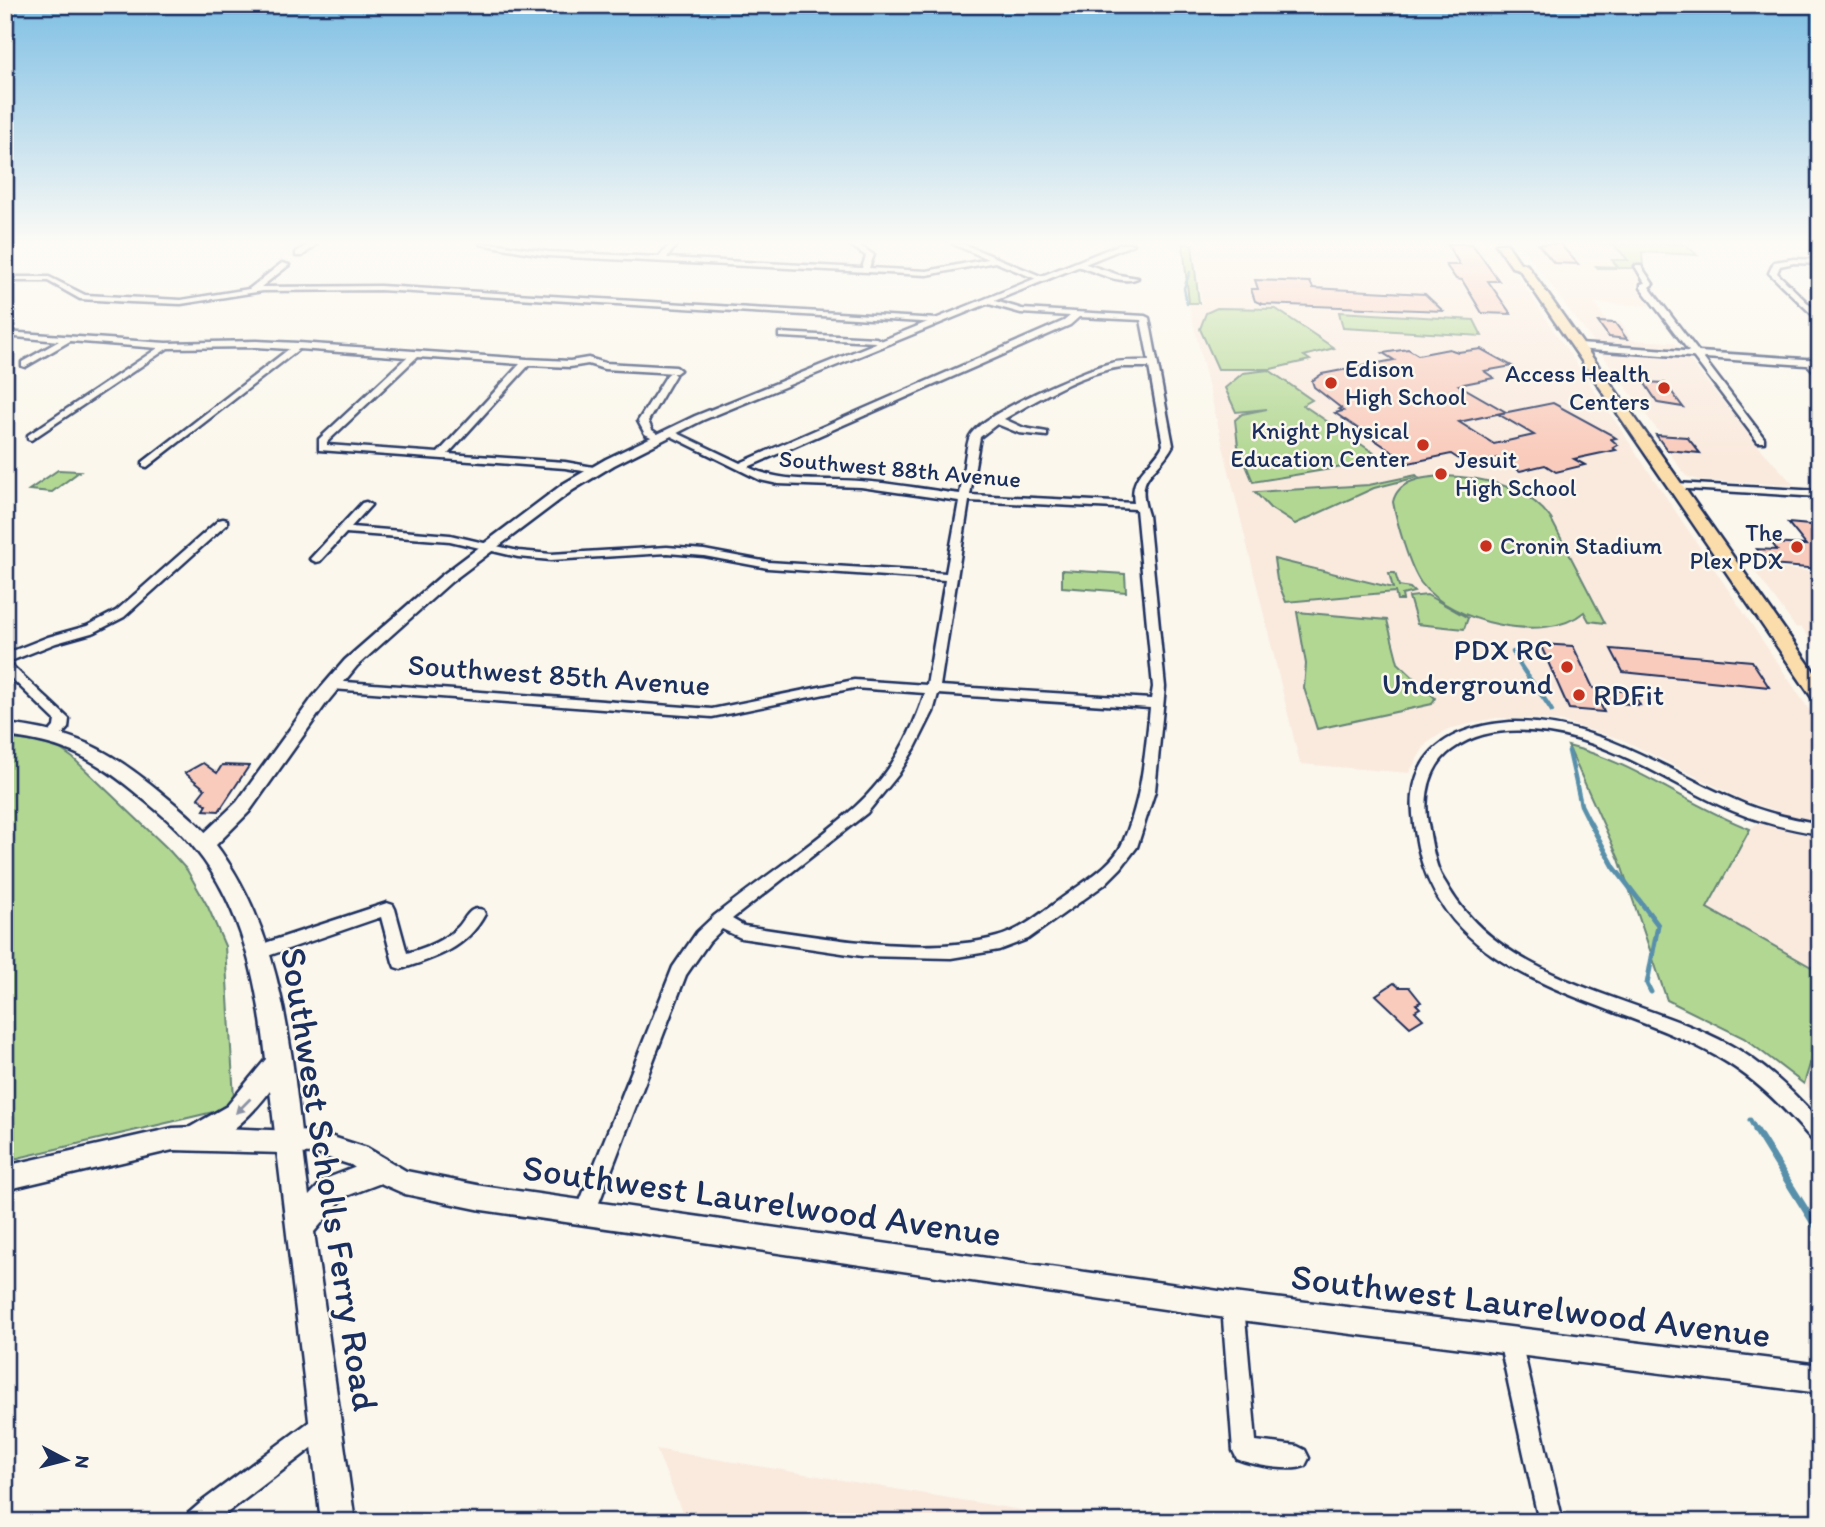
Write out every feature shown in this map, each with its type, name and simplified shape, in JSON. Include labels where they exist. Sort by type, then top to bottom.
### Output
[{"type":"main road","points":[[1557,315],[1820,695]]},
{"type":"main road","name":"Southwest Scholls Ferry Road","points":[[5,730],[54,736],[83,744],[110,761],[178,818],[204,845],[230,885],[259,952],[279,1062],[338,1522]]},
{"type":"main road","points":[[196,1138],[236,1114],[279,1062]]},
{"type":"main road","points":[[301,1226],[335,1188],[380,1171]]},
{"type":"street","points":[[841,315],[938,321]]},
{"type":"street","points":[[204,845],[243,807],[332,685],[423,598],[540,505],[595,470],[663,435],[953,315]]},
{"type":"street","points":[[740,467],[1067,323],[1076,315]]},
{"type":"street","points":[[720,920],[741,932],[884,950],[951,951],[999,943],[1022,934],[1099,880],[1129,847],[1151,780],[1159,675],[1143,515],[1139,506],[1140,480],[1145,470],[1165,452],[1168,445],[1146,318],[1099,315]]},
{"type":"street","points":[[1666,315],[1761,440]]},
{"type":"street","points":[[5,334],[166,346],[298,346],[527,362],[570,364],[588,361],[604,366],[673,372],[643,421],[648,432],[663,435]]},
{"type":"street","points":[[782,335],[876,340],[883,343]]},
{"type":"street","points":[[25,364],[68,339]]},
{"type":"street","points":[[32,437],[166,346]]},
{"type":"street","points":[[147,464],[298,346]]},
{"type":"street","points":[[1579,347],[1814,362],[1820,374]]},
{"type":"street","points":[[415,354],[321,441],[322,448],[565,465],[595,470]]},
{"type":"street","points":[[441,456],[527,362]]},
{"type":"street","points":[[585,1214],[679,972],[703,937],[720,920],[862,809],[893,772],[908,748],[926,712],[933,689],[975,436],[995,419],[1100,369],[1119,364],[1154,364]]},
{"type":"street","points":[[995,419],[1022,431],[1044,434]]},
{"type":"street","name":"Southwest 88th Avenue","points":[[663,435],[778,481],[861,484],[963,498],[1139,506]]},
{"type":"street","points":[[1675,486],[1820,494]]},
{"type":"street","points":[[316,559],[366,505]]},
{"type":"street","points":[[5,659],[52,640],[90,629],[120,614],[223,522]]},
{"type":"street","points":[[343,530],[450,538],[551,557],[667,550],[704,553],[768,565],[951,577]]},
{"type":"street","points":[[5,665],[62,719],[61,728],[54,736]]},
{"type":"street","name":"Southwest 85th Avenue","points":[[332,685],[712,713],[853,684],[1157,704]]},
{"type":"street","points":[[1820,829],[1780,821],[1740,808],[1642,757],[1607,743],[1551,729],[1510,727],[1467,736],[1436,755],[1427,767],[1420,788],[1421,842],[1430,874],[1456,914],[1483,939],[1514,963],[1545,979],[1713,1044],[1766,1081],[1798,1110],[1820,1135]]},
{"type":"street","points":[[259,952],[387,909],[401,962],[451,944],[467,930],[477,914]]},
{"type":"street","name":"Southwest Laurelwood Avenue","points":[[6,1181],[173,1139],[317,1143],[341,1149],[405,1182],[482,1198],[1233,1306],[1820,1379]]},
{"type":"street","points":[[1233,1306],[1245,1451],[1297,1458]]},
{"type":"street","points":[[1510,1341],[1551,1522]]},
{"type":"street","points":[[198,1522],[212,1508],[326,1423]]},
{"type":"shaded area","name":"Jesuit High School","points":[[1191,315],[1544,315],[1820,726],[1820,820],[1794,817],[1743,800],[1623,740],[1563,722],[1537,719],[1496,718],[1448,729],[1426,744],[1409,773],[1300,764]]},
{"type":"shaded area","points":[[1573,315],[1602,315],[1606,321],[1621,322],[1632,340],[1674,342],[1681,350],[1594,343]]},
{"type":"shaded area","points":[[1601,353],[1688,358],[1754,441],[1794,485],[1701,481],[1686,476],[1657,436],[1661,435]]},
{"type":"shaded area","points":[[1751,566],[1820,572],[1820,653],[1802,628],[1795,627]]},
{"type":"shaded area","points":[[1758,823],[1820,838],[1820,972],[1707,908],[1750,829]]},
{"type":"shaded area","points":[[1820,1031],[1820,1100],[1805,1084]]},
{"type":"shaded area","points":[[656,1449],[1094,1522],[686,1522]]},
{"type":"green space","points":[[1205,315],[1285,315],[1334,348],[1304,356],[1310,360],[1271,369],[1218,369],[1200,329]]},
{"type":"green space","points":[[1340,315],[1394,315],[1474,320],[1482,336],[1343,328]]},
{"type":"green space","points":[[1269,370],[1312,400],[1303,405],[1380,457],[1378,461],[1253,482],[1238,446],[1235,420],[1242,414],[1267,409],[1236,412],[1225,388],[1243,373]]},
{"type":"green space","points":[[58,470],[80,471],[52,492],[29,490]]},
{"type":"green space","points":[[1416,475],[1418,477],[1374,488],[1295,524],[1270,508],[1255,492],[1369,485]]},
{"type":"green space","name":"Cronin Stadium","points":[[1444,476],[1488,481],[1517,491],[1541,508],[1551,519],[1605,623],[1589,621],[1584,612],[1567,622],[1546,627],[1523,628],[1475,618],[1453,609],[1435,597],[1421,583],[1412,566],[1393,502],[1400,488],[1406,484]]},
{"type":"green space","points":[[1274,559],[1393,588],[1389,573],[1395,573],[1399,586],[1410,588],[1414,592],[1402,595],[1403,600],[1397,600],[1395,592],[1286,602],[1277,580]]},
{"type":"green space","points":[[1062,570],[1125,574],[1126,592],[1062,587]]},
{"type":"green space","points":[[1427,595],[1468,618],[1464,629],[1417,624],[1409,597]]},
{"type":"green space","points":[[1297,612],[1387,620],[1398,663],[1435,698],[1432,704],[1317,729],[1304,688],[1306,664]]},
{"type":"green space","points":[[5,738],[53,744],[73,758],[187,870],[208,907],[225,946],[234,1099],[226,1109],[5,1161]]},
{"type":"green space","points":[[1568,746],[1615,762],[1750,829],[1707,908],[1820,972],[1820,1031],[1804,1084],[1744,1038],[1667,1000],[1619,859]]},
{"type":"building","points":[[1598,322],[1615,323],[1627,339],[1609,337]]},
{"type":"building","points":[[1408,349],[1418,355],[1449,349],[1458,352],[1481,349],[1512,366],[1484,371],[1494,378],[1459,385],[1506,412],[1459,422],[1494,444],[1534,435],[1498,414],[1553,403],[1616,438],[1611,439],[1618,445],[1613,448],[1616,450],[1574,459],[1585,465],[1556,472],[1545,465],[1520,471],[1498,458],[1468,465],[1451,454],[1409,463],[1335,413],[1343,411],[1314,387],[1312,381],[1322,374],[1394,360],[1383,353]]},
{"type":"building","points":[[1644,382],[1665,383],[1683,407],[1658,403]]},
{"type":"building","points":[[1656,435],[1687,437],[1700,453],[1667,450]]},
{"type":"building","name":"The Plex PDX","points":[[1788,523],[1820,526],[1820,569],[1769,565],[1756,549],[1777,550],[1772,543],[1806,545]]},
{"type":"building","points":[[1540,644],[1573,646],[1593,688],[1633,692],[1640,705],[1599,701],[1604,712],[1569,709]]},
{"type":"building","points":[[1611,649],[1752,661],[1769,687],[1623,672]]},
{"type":"building","points":[[203,763],[217,773],[222,765],[249,766],[219,811],[204,810],[207,805],[198,798],[205,789],[185,773]]},
{"type":"building","points":[[1394,983],[1399,987],[1409,987],[1421,1002],[1416,1004],[1420,1008],[1415,1011],[1423,1019],[1410,1027],[1376,995]]},
{"type":"waterway","points":[[1513,652],[1552,711]]},
{"type":"waterway","points":[[1569,751],[1581,805],[1589,821]]},
{"type":"waterway","points":[[1589,821],[1614,867],[1658,925],[1647,984],[1651,992]]},
{"type":"waterway","points":[[1750,1120],[1757,1132]]},
{"type":"waterway","points":[[1756,1130],[1820,1233]]},
{"type":"place","name":"Edison High School","points":[[1331,383]]},
{"type":"place","name":"Access Health Centers","points":[[1664,388]]},
{"type":"place","name":"Knight Physical Education Center","points":[[1423,445]]},
{"type":"place","name":"Jesuit High School","points":[[1441,474]]},
{"type":"place","name":"Cronin Stadium","points":[[1486,546]]},
{"type":"place","name":"The Plex PDX","points":[[1797,547]]},
{"type":"place","name":"PDX RC Underground","points":[[1567,667]]},
{"type":"place","name":"RDFit","points":[[1579,695]]}]
